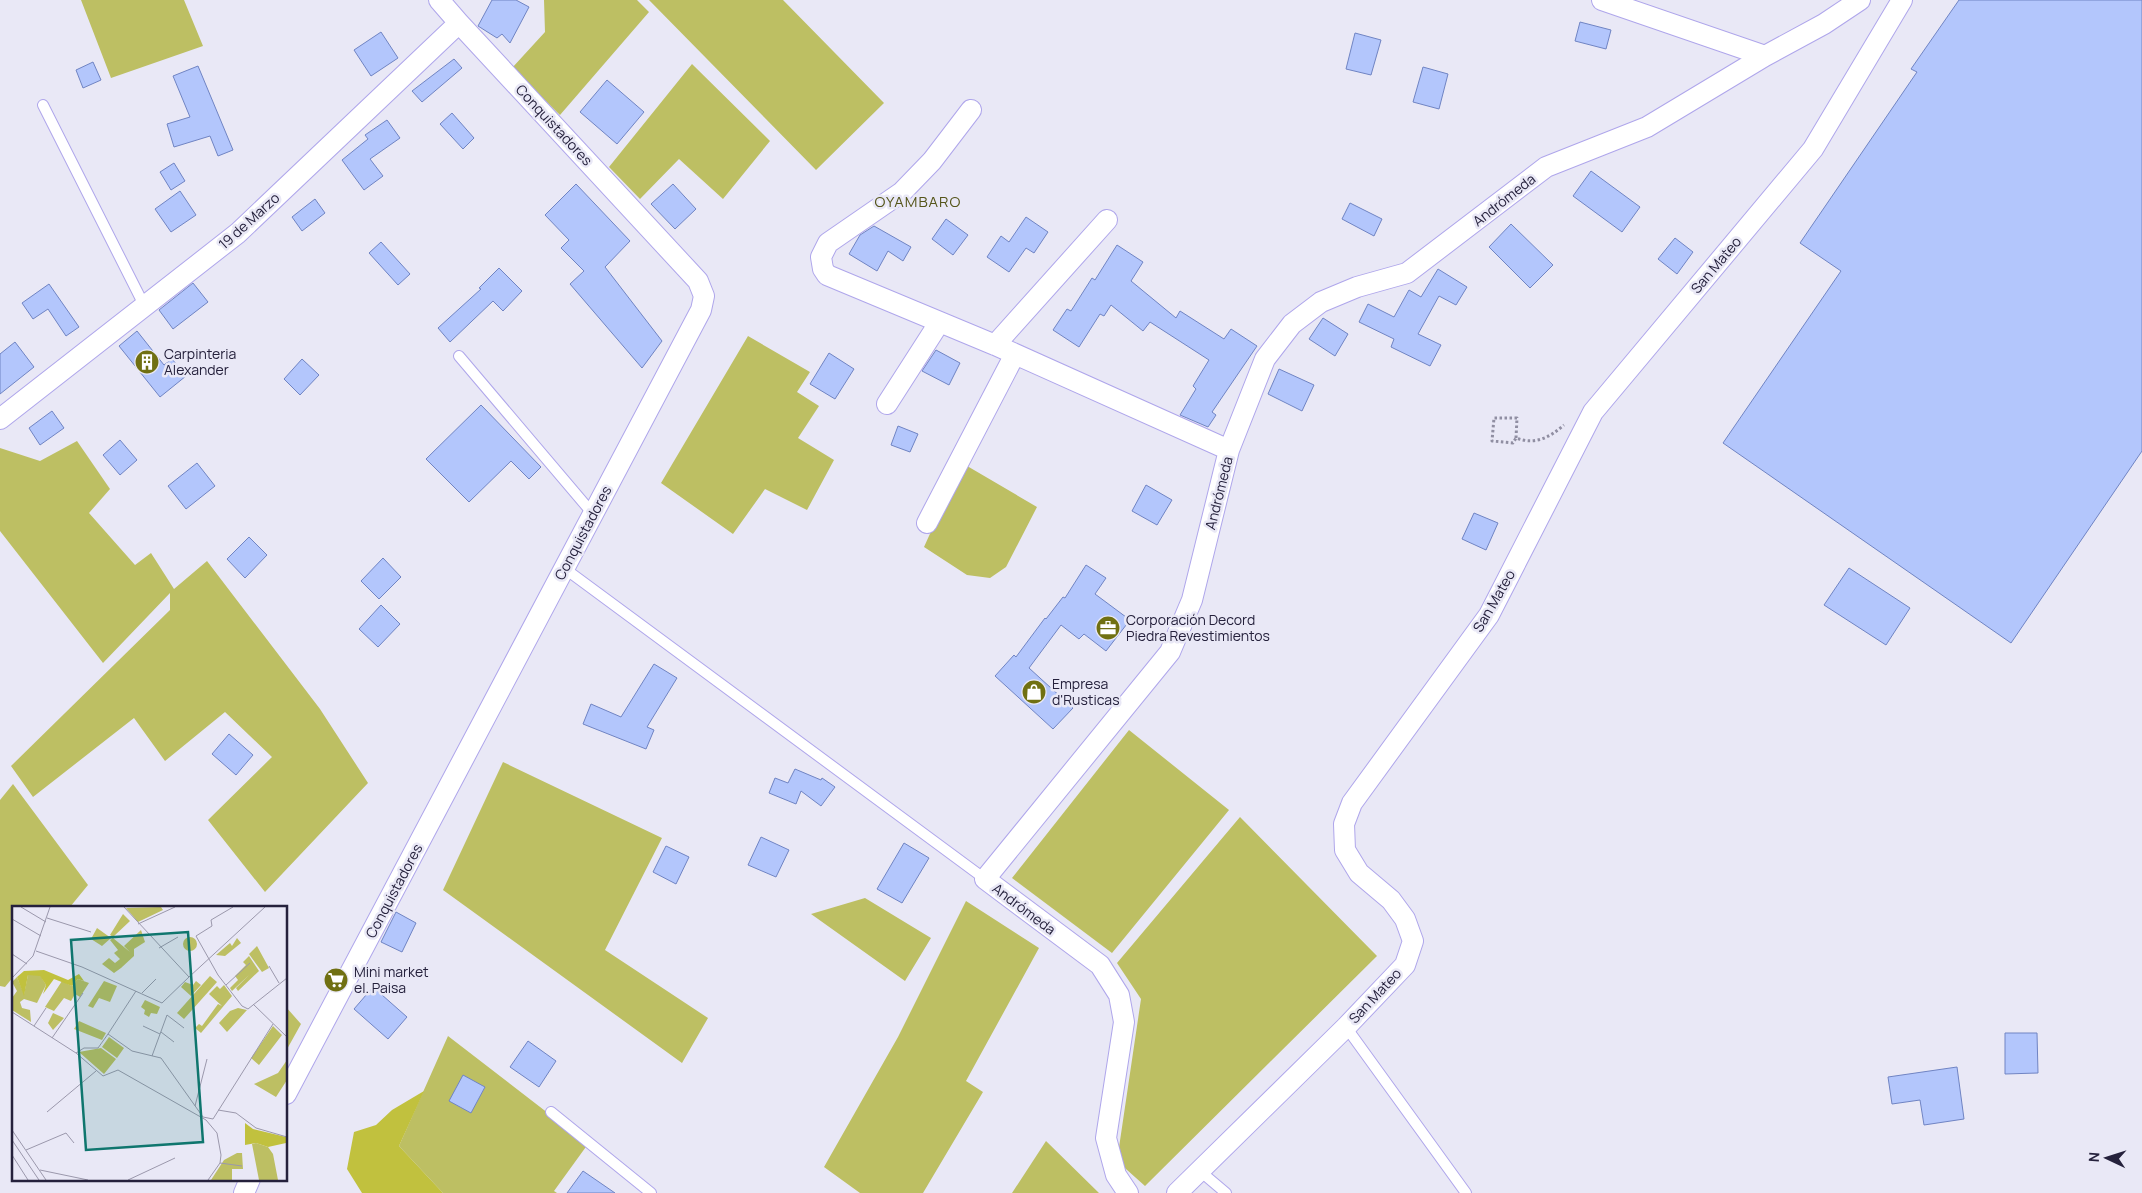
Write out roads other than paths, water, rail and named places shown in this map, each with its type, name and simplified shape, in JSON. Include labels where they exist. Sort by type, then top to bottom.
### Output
[{"type":"street","points":[[439,0],[459,23]]},
{"type":"street","points":[[1602,0],[1765,56]]},
{"type":"street","name":"Andrómeda","points":[[1128,1193],[1116,1175],[1106,1138],[1124,1022],[1119,994],[1100,965],[984,879],[1170,652],[1192,600],[1229,450],[1265,359],[1292,324],[1322,302],[1357,287],[1407,273],[1546,167],[1647,127],[1765,56],[1824,24],[1860,0]]},
{"type":"street","name":"San Mateo","points":[[1177,1193],[1346,1027],[1405,965],[1413,941],[1405,919],[1396,906],[1359,873],[1345,850],[1344,824],[1352,803],[1489,615],[1591,415],[1813,149],[1902,0]]},
{"type":"street","name":"19 de Marzo","points":[[0,418],[238,233],[459,23]]},
{"type":"street","name":"Conquistadores","points":[[288,1090],[701,310],[704,296],[698,281],[459,23]]},
{"type":"street","points":[[971,110],[932,161],[902,192],[828,244],[822,257],[822,269],[827,276],[995,345],[1229,450]]},
{"type":"street","points":[[995,345],[1107,220]]},
{"type":"street","points":[[887,404],[939,323]]},
{"type":"street","points":[[927,523],[1015,354]]},
{"type":"street","points":[[244,1193],[250,1180]]},
{"type":"lane","points":[[44,106],[145,307]]},
{"type":"lane","points":[[459,356],[593,514]]},
{"type":"lane","points":[[564,568],[984,879]]},
{"type":"lane","points":[[1346,1027],[1466,1193]]},
{"type":"lane","points":[[551,1112],[652,1193]]},
{"type":"lane","points":[[1200,1170],[1226,1193]]},
{"type":"place","name":"Carpinteria Alexander","points":[[147,362]]},
{"type":"place","name":"Corporación Decord Piedra Revestimientos","points":[[1108,628]]},
{"type":"place","name":"Empresa d'Rusticas","points":[[1034,692]]},
{"type":"place","name":"Mini market el. Paisa","points":[[336,980]]},
{"type":"district","name":"OYAMBARO","points":[[918,202]]}]
